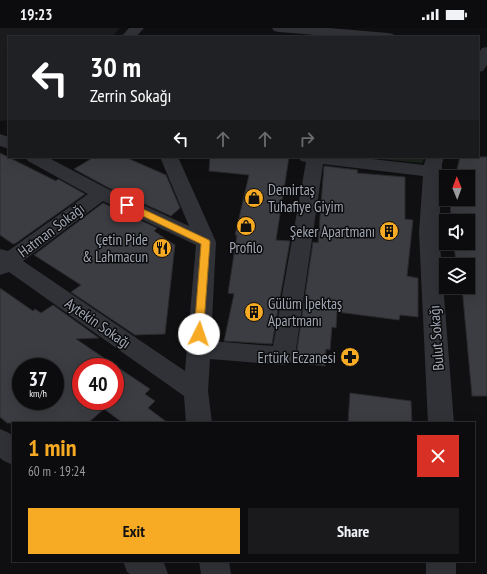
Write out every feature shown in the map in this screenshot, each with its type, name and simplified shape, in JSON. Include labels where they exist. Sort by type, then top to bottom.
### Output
[{"type":"street","points":[[129,36],[137,28]]},
{"type":"street","points":[[279,28],[372,36]]},
{"type":"street","points":[[479,66],[487,50]]},
{"type":"street","points":[[36,158],[101,193],[206,242]]},
{"type":"street","points":[[169,158],[206,242],[196,391],[199,422]]},
{"type":"street","points":[[198,350],[282,356],[311,158],[434,164]]},
{"type":"street","name":"Bulut Sokağı","points":[[434,164],[429,232],[441,422]]},
{"type":"street","name":"Hatman Sokağı","points":[[3,262],[101,193]]},
{"type":"street","name":"Aytekin Sokağı","points":[[3,262],[196,391]]},
{"type":"street","points":[[0,441],[12,452]]},
{"type":"street","points":[[139,562],[154,574]]},
{"type":"street","points":[[214,562],[216,574]]},
{"type":"street","points":[[441,574],[442,562]]},
{"type":"shaded area","points":[[0,28],[120,28],[112,36],[8,36],[8,120],[0,121]]},
{"type":"shaded area","points":[[369,158],[424,158],[422,163]]},
{"type":"building","points":[[0,153],[56,181],[58,179],[85,194],[16,243],[13,244],[0,235]]},
{"type":"building","points":[[487,157],[487,396],[472,396],[463,294],[475,294],[475,258],[455,258],[455,250],[475,250],[475,214],[451,214],[450,206],[475,206],[475,170],[457,170],[460,158]]},
{"type":"building","points":[[92,158],[127,158],[166,175],[180,208],[171,216],[109,188],[74,169]]},
{"type":"building","points":[[210,158],[289,158],[276,240],[290,241],[272,344],[224,341],[234,294],[228,293],[237,235],[235,235],[249,175],[209,171]]},
{"type":"building","points":[[324,166],[358,170],[357,173],[405,177],[405,219],[413,220],[407,276],[418,278],[418,317],[400,315],[399,320],[337,312],[336,328],[332,327],[330,350],[326,349],[325,366],[293,362],[296,356],[313,242],[318,243]]},
{"type":"building","points":[[103,203],[157,228],[154,231],[175,245],[165,334],[135,335],[71,292],[81,285],[34,255]]},
{"type":"building","points":[[0,288],[33,311],[35,309],[41,313],[53,305],[99,338],[76,339],[104,358],[72,358],[72,410],[103,410],[89,422],[7,423],[0,417]]},
{"type":"building","points":[[124,371],[150,389],[145,394],[155,401],[148,408],[167,422],[122,422],[105,410],[124,410]]},
{"type":"building","points":[[350,393],[411,401],[412,422],[348,422]]},
{"type":"place","name":"Demirtaş Tuhafiye Giyim","points":[[254,198]]},
{"type":"place","name":"Profilo","points":[[246,226]]},
{"type":"place","name":"Şeker Apartmanı","points":[[389,231]]},
{"type":"place","name":"Çetin Pide & Lahmacun","points":[[162,248]]},
{"type":"place","name":"Gülüm İpektaş Apartmanı","points":[[254,312]]},
{"type":"place","name":"Ertürk Eczanesi","points":[[350,357]]},
{"type":"route","points":[[127,205],[206,242],[199,334]]}]
